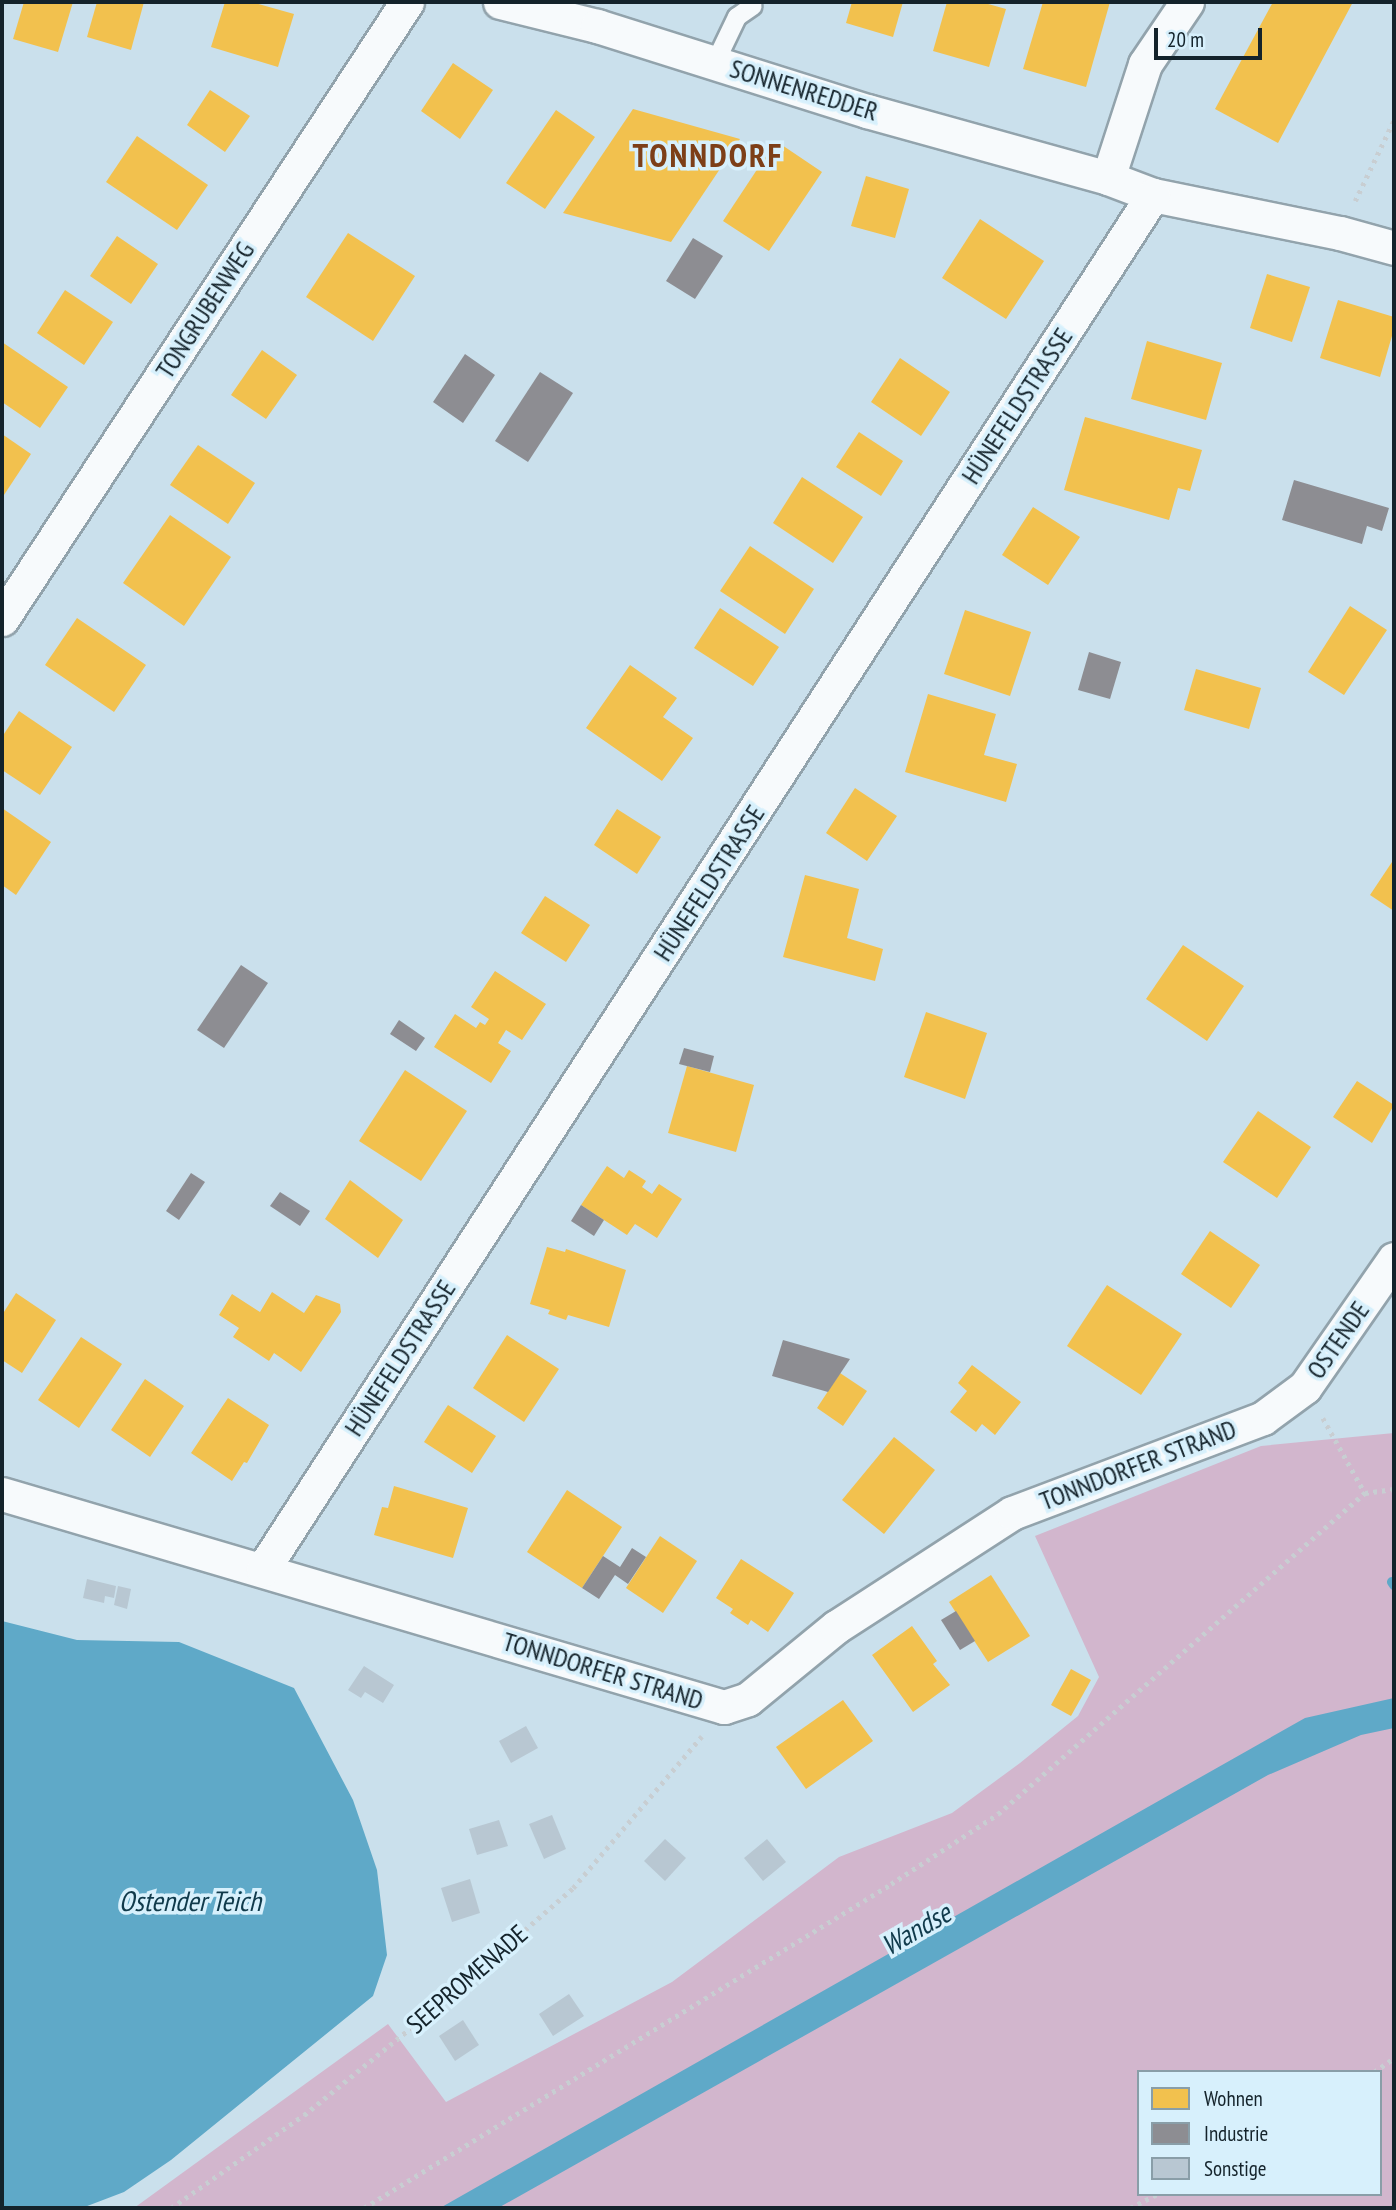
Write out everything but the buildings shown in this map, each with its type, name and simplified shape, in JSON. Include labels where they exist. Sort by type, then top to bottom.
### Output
[{"type":"street","name":"TONGRUBENWEG","points":[[2,619],[407,2]]},
{"type":"street","name":"SONNENREDDER","points":[[500,2],[597,26],[867,111],[1108,178],[1153,195],[1340,233],[1394,248]]},
{"type":"street","points":[[1108,178],[1145,64],[1187,2]]},
{"type":"street","name":"HÜNEFELDSTRASSE","points":[[263,1569],[1153,195]]},
{"type":"street","name":"OSTENDE","points":[[1305,1387],[1394,1259]]},
{"type":"street","name":"TONNDORFER STRAND","points":[[2,1493],[724,1707],[748,1699],[836,1627],[1012,1513],[1263,1418],[1305,1387]]},
{"type":"lane","points":[[715,63],[737,17],[752,6]]},
{"type":"path","points":[[1340,233],[1394,120]]},
{"type":"path","points":[[1305,1387],[1365,1493]]},
{"type":"path","points":[[364,2208],[891,1884],[998,1814],[1365,1493],[1394,1489]]},
{"type":"path","name":"SEEPROMENADE","points":[[171,2208],[303,2115],[435,2008],[573,1888],[675,1770],[724,1707]]},
{"type":"path","points":[[1377,2070],[1394,2059]]},
{"type":"path","points":[[1130,2208],[1153,2196]]},
{"type":"path","points":[[176,2204],[185,2208]]},
{"type":"shaded area","points":[[1394,1433],[1394,2208],[134,2208],[388,2024],[446,2102],[672,1982],[839,1857],[952,1813],[1020,1763],[1078,1716],[1099,1677],[1035,1536],[1261,1446]]},
{"type":"water","name":"Ostender Teich","points":[[2,1621],[77,1640],[179,1642],[294,1688],[353,1800],[377,1870],[387,1955],[373,1996],[171,2160],[124,2192],[82,2208],[2,2208]]},
{"type":"water","points":[[1394,1698],[1394,1728],[1361,1735],[1268,1775],[498,2208],[440,2208],[1305,1718]]},
{"type":"district","name":"TONNDORF","points":[[708,155]]},
{"type":"water label","name":"Wandse","points":[[916,1929]]}]
